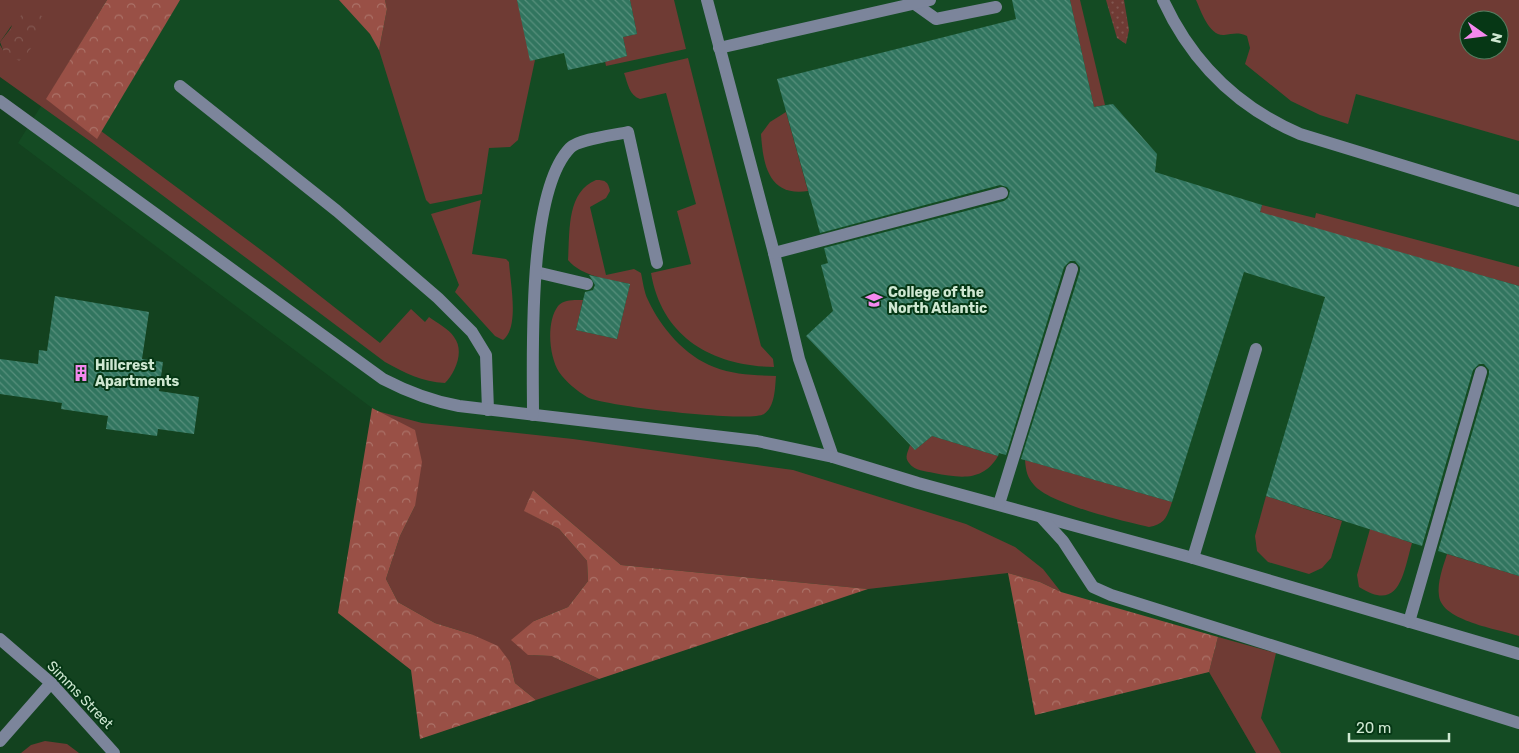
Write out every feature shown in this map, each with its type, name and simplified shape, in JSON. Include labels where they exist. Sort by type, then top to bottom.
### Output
[{"type":"street","points":[[708,0],[774,253],[799,359],[833,457]]},
{"type":"street","points":[[720,48],[930,0]]},
{"type":"street","points":[[1163,0],[1183,38],[1204,65],[1226,88],[1252,110],[1271,122],[1300,134],[1519,201]]},
{"type":"street","points":[[915,2],[936,18],[996,7]]},
{"type":"street","points":[[180,86],[337,211],[438,298],[472,332],[486,355],[488,410]]},
{"type":"street","points":[[0,101],[384,379],[437,402],[488,410],[757,441],[833,457],[918,483],[1193,558],[1519,654]]},
{"type":"street","points":[[533,415],[536,272],[545,203],[556,167],[571,147],[628,132],[657,263]]},
{"type":"street","points":[[774,253],[1002,193]]},
{"type":"street","points":[[999,504],[1072,269]]},
{"type":"street","points":[[536,272],[587,284]]},
{"type":"street","points":[[1193,558],[1256,349]]},
{"type":"street","points":[[1409,622],[1481,372]]},
{"type":"street","points":[[1041,517],[1063,542],[1093,587],[1111,595],[1519,723]]},
{"type":"street","name":"Simms Street","points":[[0,639],[51,683],[114,753]]},
{"type":"street","points":[[0,742],[51,683]]},
{"type":"shaded area","name":"College of the North Atlantic","points":[[107,0],[1519,0],[1519,753],[1256,753],[1209,672],[1035,715],[1008,573],[868,589],[621,565],[533,490],[372,408],[18,143]]},
{"type":"green space","points":[[0,0],[107,0],[51,92],[97,138],[101,131],[273,259],[380,343],[411,309],[425,322],[429,317],[443,326],[454,337],[459,349],[455,368],[449,379],[445,383],[421,379],[385,362],[94,144],[0,77],[0,45],[3,50],[12,25],[0,42]]},
{"type":"green space","points":[[107,0],[180,0],[97,139],[46,99]]},
{"type":"green space","points":[[339,0],[385,0],[387,9],[379,50],[370,34]]},
{"type":"green space","points":[[385,0],[517,0],[535,60],[518,140],[510,147],[489,148],[482,194],[430,204],[426,200],[379,50],[387,9]]},
{"type":"green space","points":[[630,0],[674,0],[686,49],[606,66],[605,61],[627,56],[623,37],[637,34]]},
{"type":"green space","points":[[1070,0],[1080,0],[1105,105],[1094,107]]},
{"type":"green space","points":[[1106,0],[1124,0],[1129,30],[1126,44],[1117,38]]},
{"type":"green space","points":[[1196,0],[1519,0],[1519,141],[1356,94],[1348,124],[1320,115],[1291,101],[1245,64],[1250,48],[1247,36],[1219,34],[1214,32],[1206,22]]},
{"type":"green space","points":[[26,9],[34,10],[43,17],[41,29],[35,41],[28,53],[19,61],[3,50],[0,42]]},
{"type":"green space","points":[[688,58],[761,346],[773,359],[774,367],[731,361],[711,354],[694,344],[679,331],[666,315],[657,296],[651,273],[691,264],[677,211],[696,204],[666,93],[640,99],[631,92],[624,73]]},
{"type":"green space","points":[[786,112],[808,191],[795,192],[784,189],[777,184],[766,167],[761,134],[770,122]]},
{"type":"green space","points":[[596,180],[606,182],[610,191],[606,198],[590,207],[606,275],[634,269],[641,273],[647,297],[660,321],[675,340],[703,362],[729,372],[776,376],[772,402],[768,411],[764,414],[753,416],[706,415],[646,409],[598,401],[579,392],[559,372],[553,357],[550,339],[552,321],[558,306],[566,301],[583,300],[576,330],[617,339],[630,284],[588,274],[568,260],[570,226],[574,203],[586,186]]},
{"type":"green space","points":[[481,200],[472,254],[506,259],[509,262],[513,315],[508,334],[503,340],[495,336],[455,292],[459,285],[431,214]]},
{"type":"green space","points":[[1262,205],[1315,218],[1316,213],[1519,267],[1519,286],[1260,213]]},
{"type":"green space","points":[[372,408],[415,430],[422,462],[415,506],[400,536],[386,579],[398,602],[435,623],[471,634],[498,646],[510,662],[515,683],[536,700],[420,739],[411,670],[338,613]]},
{"type":"green space","points":[[377,411],[422,423],[573,439],[793,470],[966,524],[1015,547],[1043,569],[1061,592],[1040,582],[1008,573],[868,589],[621,565],[533,490],[525,511],[559,529],[587,561],[588,581],[568,607],[534,621],[528,655],[551,656],[599,679],[536,700],[515,683],[510,662],[471,634],[435,623],[398,602],[386,579],[400,536],[415,506]]},
{"type":"green space","points":[[932,436],[998,456],[985,470],[970,476],[944,475],[914,468],[907,459],[910,445],[915,450]]},
{"type":"green space","points":[[1025,460],[1172,502],[1169,512],[1162,522],[1149,527],[1071,505],[1042,492],[1034,485],[1026,471]]},
{"type":"green space","points":[[533,490],[621,565],[868,589],[599,679],[551,656],[528,655],[511,640],[534,621],[568,607],[588,581],[587,561],[559,529],[524,511]]},
{"type":"green space","points":[[1266,496],[1342,521],[1331,558],[1322,568],[1309,574],[1268,562],[1257,551],[1255,536]]},
{"type":"green space","points":[[1370,529],[1412,543],[1402,577],[1398,586],[1391,593],[1383,595],[1373,594],[1359,587],[1357,575]]},
{"type":"green space","points":[[1447,554],[1519,576],[1519,636],[1472,623],[1450,612],[1442,605],[1439,596],[1439,585]]},
{"type":"green space","points":[[1008,573],[1040,582],[1061,592],[1218,637],[1209,672],[1035,715]]},
{"type":"green space","points":[[1218,637],[1276,653],[1261,718],[1281,753],[1256,753],[1209,672]]},
{"type":"green space","points":[[45,741],[67,744],[79,753],[21,753],[31,745]]},
{"type":"building","points":[[517,0],[630,0],[637,34],[623,37],[627,56],[605,62],[568,70],[564,53],[530,61]]},
{"type":"building","name":"College of the North Atlantic","points":[[1012,0],[1070,0],[1094,107],[1113,104],[1157,154],[1155,172],[1262,205],[1260,212],[1519,286],[1519,576],[1438,551],[1489,374],[1489,370],[1484,364],[1479,364],[1473,370],[1422,546],[1266,496],[1325,297],[1244,272],[1172,502],[1021,459],[1080,271],[1080,267],[1075,261],[1070,261],[1064,267],[1006,455],[999,453],[998,456],[932,436],[915,450],[806,336],[833,311],[821,265],[828,263],[824,248],[1004,201],[1008,198],[1010,191],[1007,187],[1000,185],[820,233],[777,79],[1016,19]]},
{"type":"building","points":[[589,275],[630,284],[617,339],[576,330],[585,292],[593,290],[595,285]]},
{"type":"building","name":"Hillcrest Apartments","points":[[55,296],[149,312],[142,359],[163,362],[159,391],[199,397],[194,434],[158,429],[157,436],[106,429],[108,416],[61,409],[62,403],[0,394],[0,359],[38,364],[39,350],[47,351]]},
{"type":"place","name":"College of the North Atlantic","points":[[874,300]]},
{"type":"place","name":"Hillcrest Apartments","points":[[81,373]]}]
